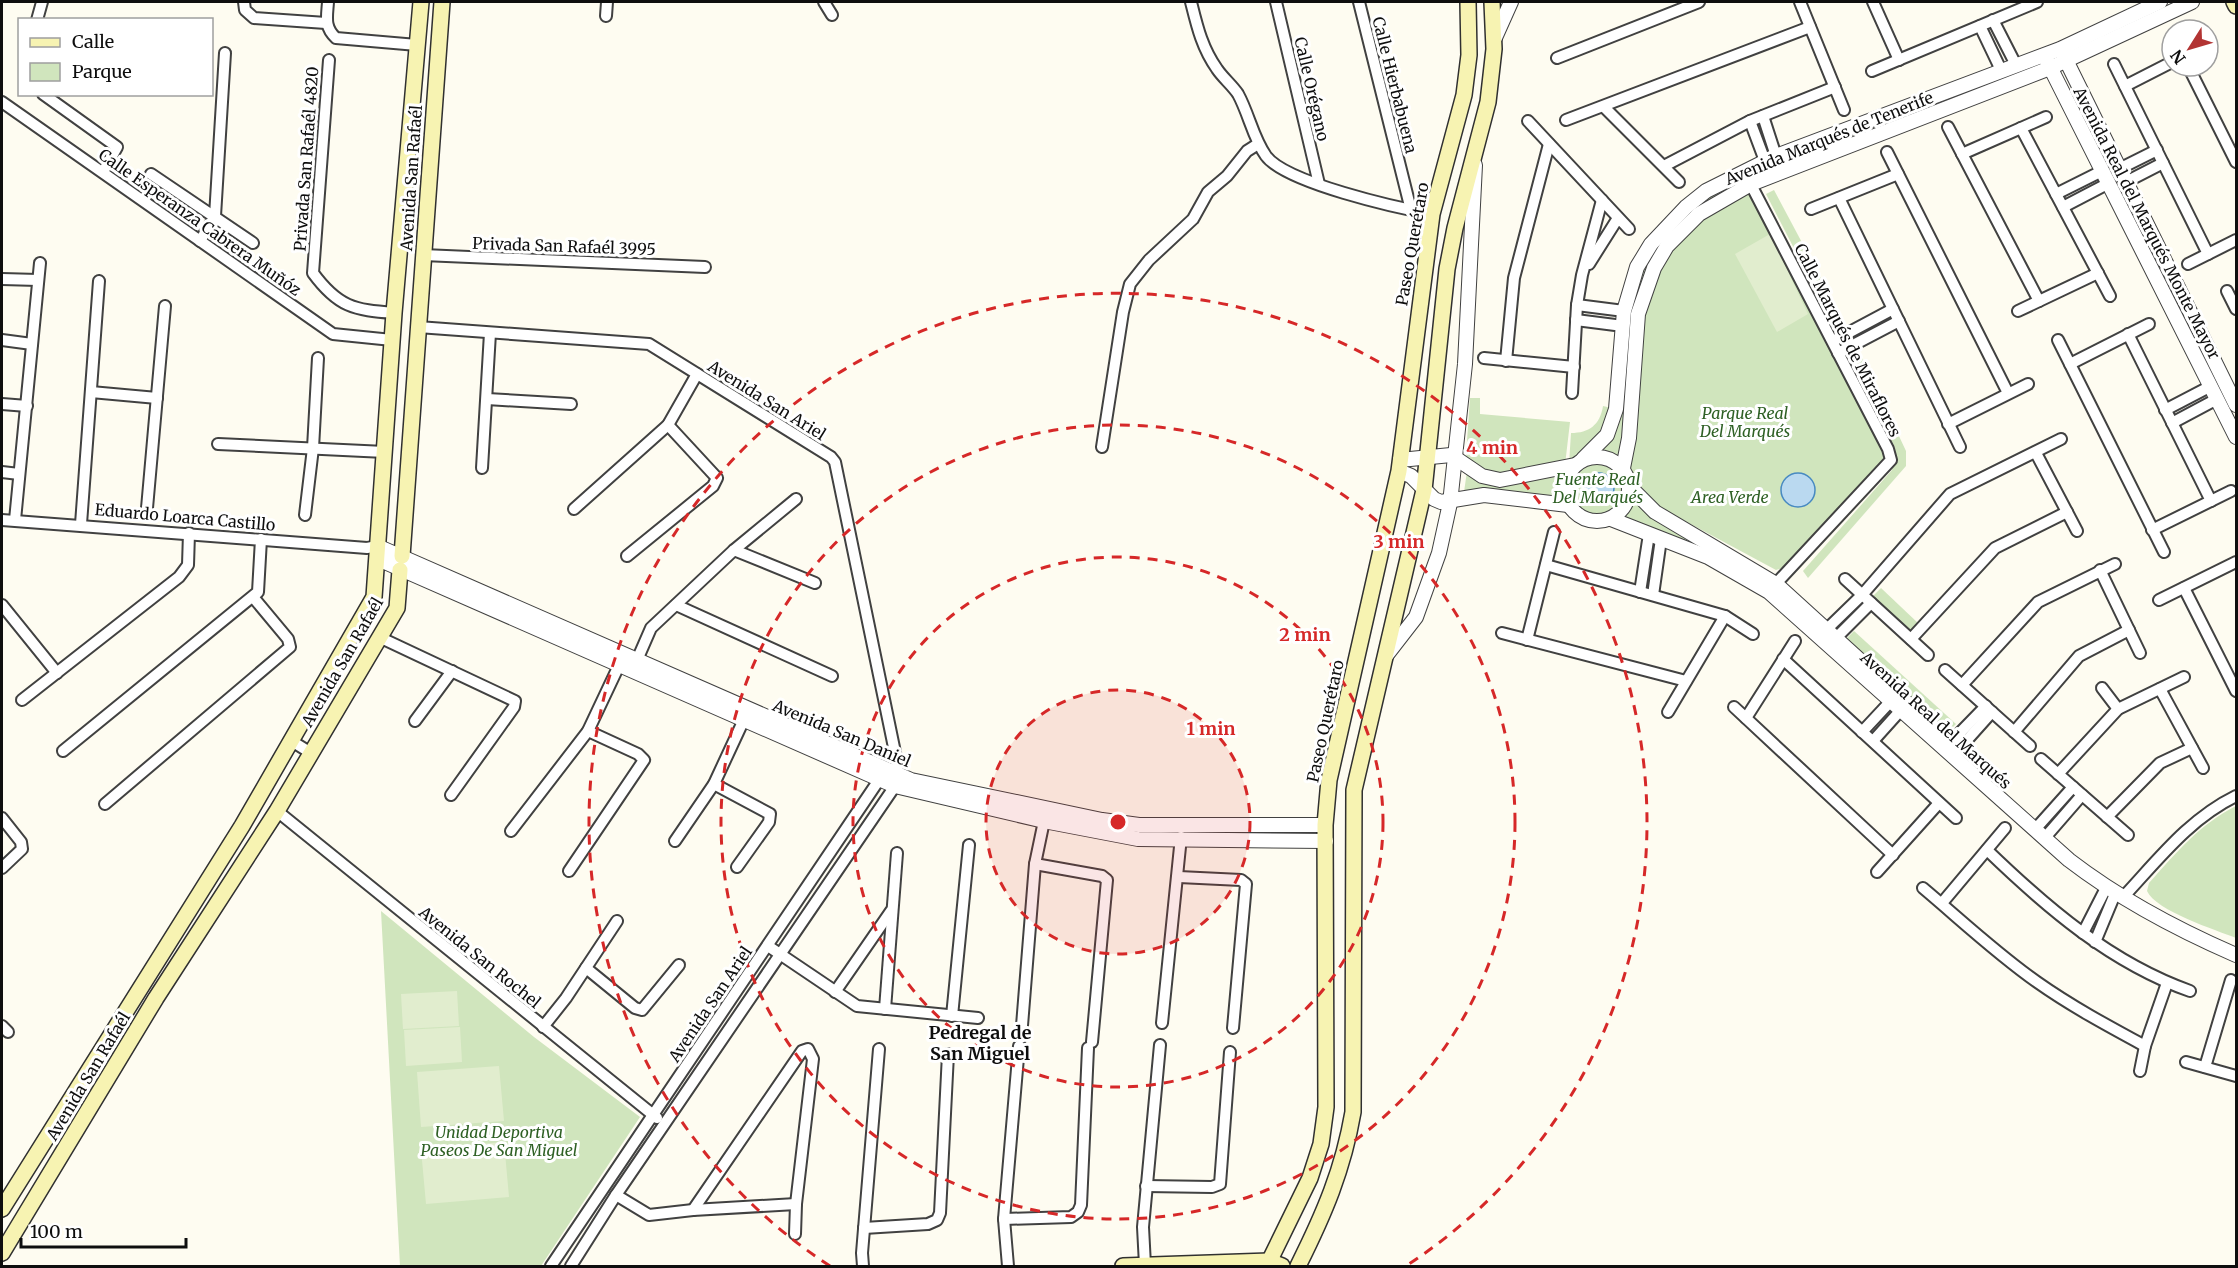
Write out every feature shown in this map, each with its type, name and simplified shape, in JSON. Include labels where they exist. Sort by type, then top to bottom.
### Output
[{"type":"main road","name":"Avenida San Rafaél","points":[[2,1209],[242,826],[374,597],[374,551],[385,453],[394,313],[413,117],[421,2]]},
{"type":"main road","name":"Avenida San Rafaél","points":[[2,1253],[106,1082],[277,811],[397,608],[442,2]]},
{"type":"main road","name":"Paseo Querétaro","points":[[1273,1265],[1310,1178],[1321,1144],[1326,1107],[1325,833],[1329,780],[1400,466],[1432,214],[1464,95],[1468,55],[1468,2]]},
{"type":"main road","points":[[1298,1266],[1335,1189],[1346,1152],[1353,1112],[1354,790],[1382,661],[1424,490],[1448,269],[1455,228],[1488,102],[1494,40],[1492,2]]},
{"type":"main road","points":[[2234,2],[2236,6]]},
{"type":"main road","points":[[1123,1266],[1273,1265]]},
{"type":"street","points":[[38,18],[42,2]]},
{"type":"street","points":[[244,2],[245,10],[254,18],[326,23]]},
{"type":"street","points":[[328,2],[326,23],[329,32],[336,38],[417,45]]},
{"type":"street","points":[[606,16],[607,2]]},
{"type":"street","points":[[824,2],[832,15]]},
{"type":"street","points":[[1191,2],[1202,42],[1217,69],[1236,91],[1250,118],[1258,144],[1267,158],[1281,170],[1319,184],[1432,214]]},
{"type":"street","name":"Calle Orégano","points":[[1276,2],[1319,184]]},
{"type":"street","name":"Calle Hierbabuena","points":[[1359,2],[1411,210]]},
{"type":"street","points":[[1494,40],[1510,2]]},
{"type":"street","points":[[1557,58],[1700,2]]},
{"type":"street","points":[[1800,2],[1844,110]]},
{"type":"street","points":[[1873,2],[1899,60]]},
{"type":"street","points":[[1872,71],[2037,2]]},
{"type":"street","name":"Avenida Marqués de Tenerife","points":[[1623,468],[1629,438],[1638,314],[1654,268],[1667,246],[1699,214],[1750,184],[2050,68],[2063,55],[2160,2]]},
{"type":"street","name":"Avenida Marqués de Tenerife","points":[[1579,462],[1607,435],[1617,410],[1624,311],[1637,267],[1651,244],[1668,223],[1706,191],[1771,158],[2001,70],[2044,55],[2063,55],[2192,2]]},
{"type":"street","points":[[1993,20],[2016,65]]},
{"type":"street","points":[[1980,26],[2001,70]]},
{"type":"street","points":[[1566,120],[1810,27]]},
{"type":"street","points":[[200,241],[214,216],[225,52]]},
{"type":"street","name":"Avenida Real del Marqués Monte Mayor","points":[[2044,55],[2236,437]]},
{"type":"street","name":"Avenida Real del Marqués Monte Mayor","points":[[2063,55],[2236,405]]},
{"type":"street","name":"Privada San Rafaél 4820","points":[[329,60],[313,273],[327,291],[351,308],[394,313]]},
{"type":"street","points":[[2114,64],[2208,254]]},
{"type":"street","points":[[2125,86],[2160,68]]},
{"type":"street","points":[[2194,78],[2236,162]]},
{"type":"street","points":[[1664,166],[1750,120],[1835,87]]},
{"type":"street","points":[[46,96],[117,147],[103,172]]},
{"type":"street","name":"Calle Esperanza Cabrera Muñóz","points":[[2,102],[333,334],[392,340]]},
{"type":"street","points":[[1604,107],[1679,182]]},
{"type":"street","points":[[1762,116],[1771,158]]},
{"type":"street","points":[[413,117],[433,119]]},
{"type":"street","points":[[1962,154],[2046,117]]},
{"type":"street","points":[[1528,120],[1629,230]]},
{"type":"street","points":[[1750,120],[1771,158]]},
{"type":"street","points":[[1948,127],[2039,301]]},
{"type":"street","points":[[2021,128],[2110,296]]},
{"type":"street","points":[[1102,447],[1123,312],[1130,285],[1149,260],[1193,219],[1208,192],[1227,176],[1247,152],[1258,144]]},
{"type":"street","points":[[1506,361],[1514,278],[1549,144]]},
{"type":"street","points":[[2119,169],[2157,150]]},
{"type":"street","points":[[1382,661],[1416,617],[1439,553],[1450,502],[1465,364],[1476,152]]},
{"type":"street","points":[[1887,152],[2008,393]]},
{"type":"street","points":[[2126,183],[2163,163]]},
{"type":"street","name":"Calle Marqués de Miraflores","points":[[1744,171],[1833,341],[1891,460],[1772,588]]},
{"type":"street","points":[[152,174],[253,243]]},
{"type":"street","points":[[1811,208],[1898,174]]},
{"type":"street","points":[[2056,194],[2105,177]]},
{"type":"street","points":[[2063,207],[2105,177]]},
{"type":"street","points":[[1839,198],[1960,447]]},
{"type":"street","points":[[1572,393],[1577,305],[1582,275],[1602,200]]},
{"type":"street","points":[[1582,275],[1618,218]]},
{"type":"street","points":[[2188,264],[2236,240]]},
{"type":"street","name":"Privada San Rafaél 3995","points":[[423,255],[705,267]]},
{"type":"street","points":[[15,520],[40,263]]},
{"type":"street","points":[[2018,311],[2098,273]]},
{"type":"street","points":[[2,279],[38,280]]},
{"type":"street","points":[[81,524],[99,281]]},
{"type":"street","points":[[2164,294],[2178,289]]},
{"type":"street","points":[[2227,291],[2236,309]]},
{"type":"street","points":[[1577,305],[1624,311]]},
{"type":"street","points":[[147,508],[165,306]]},
{"type":"street","points":[[1833,341],[1893,309]]},
{"type":"street","points":[[1576,320],[1623,326]]},
{"type":"street","points":[[1838,353],[1899,321]]},
{"type":"street","points":[[2070,364],[2149,324]]},
{"type":"street","name":"Avenida San Ariel","points":[[418,327],[649,344],[835,462],[891,775],[780,955],[616,1195],[571,1266]]},
{"type":"street","points":[[482,468],[490,333]]},
{"type":"street","points":[[2128,334],[2211,501]]},
{"type":"street","points":[[2,340],[32,344]]},
{"type":"street","points":[[2058,340],[2164,552]]},
{"type":"street","points":[[305,515],[313,448],[318,358]]},
{"type":"street","points":[[1484,358],[1574,367]]},
{"type":"street","points":[[574,509],[668,425],[697,374]]},
{"type":"street","points":[[1948,424],[2028,384]]},
{"type":"street","points":[[91,392],[157,398]]},
{"type":"street","points":[[2165,410],[2214,393]]},
{"type":"street","points":[[2172,423],[2214,393]]},
{"type":"street","points":[[487,399],[571,404]]},
{"type":"street","points":[[2,404],[27,406]]},
{"type":"street","points":[[627,556],[713,486],[717,478],[668,425]]},
{"type":"street","points":[[1832,634],[1862,595],[1950,494],[2061,439]]},
{"type":"street","points":[[218,444],[385,453]]},
{"type":"street","points":[[2036,453],[2077,531]]},
{"type":"street","points":[[1400,466],[1445,454],[1456,457],[1466,467],[1482,476],[1500,480],[1598,456],[1611,459],[1623,468],[1629,486],[1629,498],[1624,508],[1611,519],[1595,522],[1580,517],[1569,505],[1565,484],[1579,462]]},
{"type":"street","points":[[1400,466],[1434,499],[1450,502],[1484,495],[1569,505]]},
{"type":"street","points":[[2,472],[19,474]]},
{"type":"street","name":"Avenida Real del Marqués","points":[[1629,486],[1655,512],[1772,588],[1832,634],[2116,892],[2181,924],[2236,944]]},
{"type":"street","points":[[2152,530],[2231,491]]},
{"type":"street","points":[[635,666],[651,628],[734,550],[796,499]]},
{"type":"street","points":[[1911,639],[1995,548],[2067,512]]},
{"type":"street","name":"Avenida Real del Marqués","points":[[1611,519],[1733,569],[1772,588],[1895,707],[2069,860],[2176,929],[2236,955]]},
{"type":"street","name":"Eduardo Loarca Castillo","points":[[2,520],[261,539],[374,551]]},
{"type":"street","points":[[1527,640],[1554,532]]},
{"type":"street","points":[[22,700],[179,577],[188,565],[189,533]]},
{"type":"street","points":[[1640,591],[1655,536]]},
{"type":"street","points":[[1653,595],[1655,536]]},
{"type":"street","points":[[63,751],[258,592],[261,539]]},
{"type":"street","points":[[734,550],[815,583]]},
{"type":"street","name":"Avenida San Daniel","points":[[374,551],[747,715],[891,775],[1044,822],[1100,826],[1139,825],[1325,833]]},
{"type":"street","points":[[2159,600],[2236,562]]},
{"type":"street","points":[[1962,685],[2038,602],[2115,564]]},
{"type":"street","points":[[1546,565],[1725,615],[1753,634]]},
{"type":"street","points":[[2100,570],[2140,652]]},
{"type":"street","points":[[1845,579],[1928,655]]},
{"type":"street","points":[[2184,588],[2236,691]]},
{"type":"street","points":[[105,804],[290,647],[288,639],[253,597]]},
{"type":"street","points":[[1832,634],[1870,603]]},
{"type":"street","points":[[2,604],[57,673]]},
{"type":"street","points":[[676,605],[832,676]]},
{"type":"street","points":[[1668,712],[1725,615]]},
{"type":"street","points":[[2014,732],[2079,656],[2129,630]]},
{"type":"street","points":[[1502,633],[1686,681]]},
{"type":"street","points":[[379,637],[515,701],[514,707],[452,795]]},
{"type":"street","points":[[1746,718],[1795,641]]},
{"type":"street","points":[[1783,659],[1956,818]]},
{"type":"street","points":[[511,831],[588,731],[621,660]]},
{"type":"street","points":[[1945,670],[2030,746]]},
{"type":"street","points":[[415,721],[452,671]]},
{"type":"street","points":[[2058,774],[2118,709],[2184,677]]},
{"type":"street","points":[[2102,688],[2118,709]]},
{"type":"street","points":[[2160,689],[2203,768]]},
{"type":"street","points":[[1734,707],[1893,855]]},
{"type":"street","points":[[1862,732],[1895,707]]},
{"type":"street","points":[[1873,741],[1895,707]]},
{"type":"street","points":[[1954,746],[1989,709]]},
{"type":"street","points":[[675,841],[714,784],[747,715]]},
{"type":"street","points":[[568,871],[644,760],[638,754],[588,731]]},
{"type":"street","points":[[290,740],[311,753]]},
{"type":"street","points":[[2107,817],[2160,763],[2192,748]]},
{"type":"street","points":[[2041,759],[2128,835]]},
{"type":"street","name":"Avenida San Ariel","points":[[551,1266],[768,946],[891,775]]},
{"type":"street","name":"Avenida San Daniel","points":[[891,775],[1100,826],[1138,839],[1325,833]]},
{"type":"street","points":[[714,784],[770,814],[769,822],[737,867]]},
{"type":"street","points":[[2044,829],[2073,787]]},
{"type":"street","points":[[2044,829],[2082,795]]},
{"type":"street","points":[[2083,933],[2116,892],[2188,827],[2206,812],[2236,796]]},
{"type":"street","points":[[1877,872],[1940,803]]},
{"type":"street","name":"Avenida San Rochel","points":[[277,811],[665,1124]]},
{"type":"street","points":[[2,818],[21,842],[22,849],[2,868]]},
{"type":"street","points":[[1008,1266],[1004,1219],[1035,864],[1044,822]]},
{"type":"street","points":[[1941,903],[2005,828]]},
{"type":"street","points":[[1162,1023],[1179,877],[1181,837]]},
{"type":"street","points":[[952,1016],[969,845]]},
{"type":"street","points":[[1987,850],[2042,900],[2095,942],[2142,971],[2190,991]]},
{"type":"street","points":[[885,1009],[897,853]]},
{"type":"street","points":[[1004,1219],[1071,1217],[1078,1212],[1081,1205],[1090,1045],[1107,880],[1102,876],[1035,864]]},
{"type":"street","points":[[1179,877],[1241,880],[1246,884],[1233,1028]]},
{"type":"street","points":[[1923,888],[1988,945],[2038,982],[2090,1016],[2145,1046]]},
{"type":"street","points":[[2095,942],[2116,892]]},
{"type":"street","points":[[835,992],[893,909]]},
{"type":"street","points":[[543,1027],[586,969],[617,921]]},
{"type":"street","points":[[768,946],[856,1006],[978,1018]]},
{"type":"street","points":[[586,969],[635,1008],[642,1010],[648,1006],[679,965]]},
{"type":"street","points":[[2205,1067],[2231,980]]},
{"type":"street","points":[[2140,1071],[2145,1046],[2167,983]]},
{"type":"street","points":[[2224,1006],[2236,1009]]},
{"type":"street","points":[[1144,1265],[1143,1227],[1160,1045]]},
{"type":"street","points":[[693,1210],[802,1051],[808,1049],[813,1059],[796,1204],[795,1234]]},
{"type":"street","points":[[863,1266],[879,1049]]},
{"type":"street","points":[[1146,1186],[1212,1187],[1220,1184],[1230,1052]]},
{"type":"street","points":[[864,1228],[928,1224],[937,1220],[940,1214],[948,1054]]},
{"type":"street","points":[[2186,1062],[2236,1076]]},
{"type":"street","points":[[87,1070],[106,1082]]},
{"type":"street","points":[[616,1195],[649,1215],[796,1204]]},
{"type":"green space","points":[[1742,173],[1747,184],[1698,212],[1644,289],[1622,465],[1606,456],[1588,457],[1608,437],[1631,290],[1670,224]]},
{"type":"green space","name":"Parque Real Del Marqués","points":[[1751,185],[1890,461],[1783,568],[1776,570],[1659,507],[1631,475],[1630,438],[1639,314],[1655,268],[1700,214]]},
{"type":"green space","points":[[1774,190],[1848,329],[1838,334],[1766,194]]},
{"type":"green space","points":[[1770,234],[1808,314],[1777,332],[1735,254]]},
{"type":"green space","points":[[1859,351],[1906,451],[1906,466],[1808,578],[1803,571],[1892,470],[1895,448],[1850,356]]},
{"type":"green space","points":[[1470,398],[1480,398],[1480,414],[1570,422],[1565,465],[1500,479],[1470,464],[1466,455]]},
{"type":"green space","points":[[1603,406],[1616,409],[1609,426],[1584,455],[1569,464],[1571,433],[1593,427],[1602,413]]},
{"type":"green space","name":"Fuente Real Del Marqués","points":[[1592,460],[1604,460],[1614,464],[1622,472],[1626,488],[1622,504],[1614,512],[1604,516],[1592,516],[1582,512],[1574,504],[1570,494],[1570,482],[1574,472],[1582,464]]},
{"type":"green space","points":[[1467,471],[1480,478],[1566,471],[1560,486],[1564,503],[1464,492]]},
{"type":"green space","points":[[1635,500],[1772,584],[1621,519]]},
{"type":"green space","points":[[1881,588],[1919,624],[1911,634],[1872,597]]},
{"type":"green space","points":[[1854,631],[1956,724],[1946,734],[1844,641]]},
{"type":"green space","points":[[2236,806],[2236,938],[2174,913],[2162,906],[2147,891],[2149,883],[2189,840],[2211,821]]},
{"type":"green space","name":"Unidad Deportiva Paseos De San Miguel","points":[[381,911],[534,1037],[640,1117],[541,1266],[400,1266]]},
{"type":"green space","points":[[457,991],[459,1026],[403,1029],[401,994]]},
{"type":"green space","points":[[460,1027],[462,1062],[406,1066],[404,1030]]},
{"type":"green space","points":[[499,1066],[504,1121],[421,1127],[417,1072]]},
{"type":"green space","points":[[504,1142],[509,1197],[426,1204],[421,1149]]},
{"type":"water","points":[[1599,473],[1609,478],[1614,488],[1609,498],[1599,503],[1589,498],[1584,488],[1589,478]]},
{"type":"water","points":[[1798,473],[1810,478],[1815,490],[1810,502],[1798,507],[1786,502],[1781,490],[1786,478]]},
{"type":"district","name":"Pedregal de San Miguel","points":[[980,1042]]},
{"type":"park label","name":"Area Verde","points":[[1730,497]]}]
